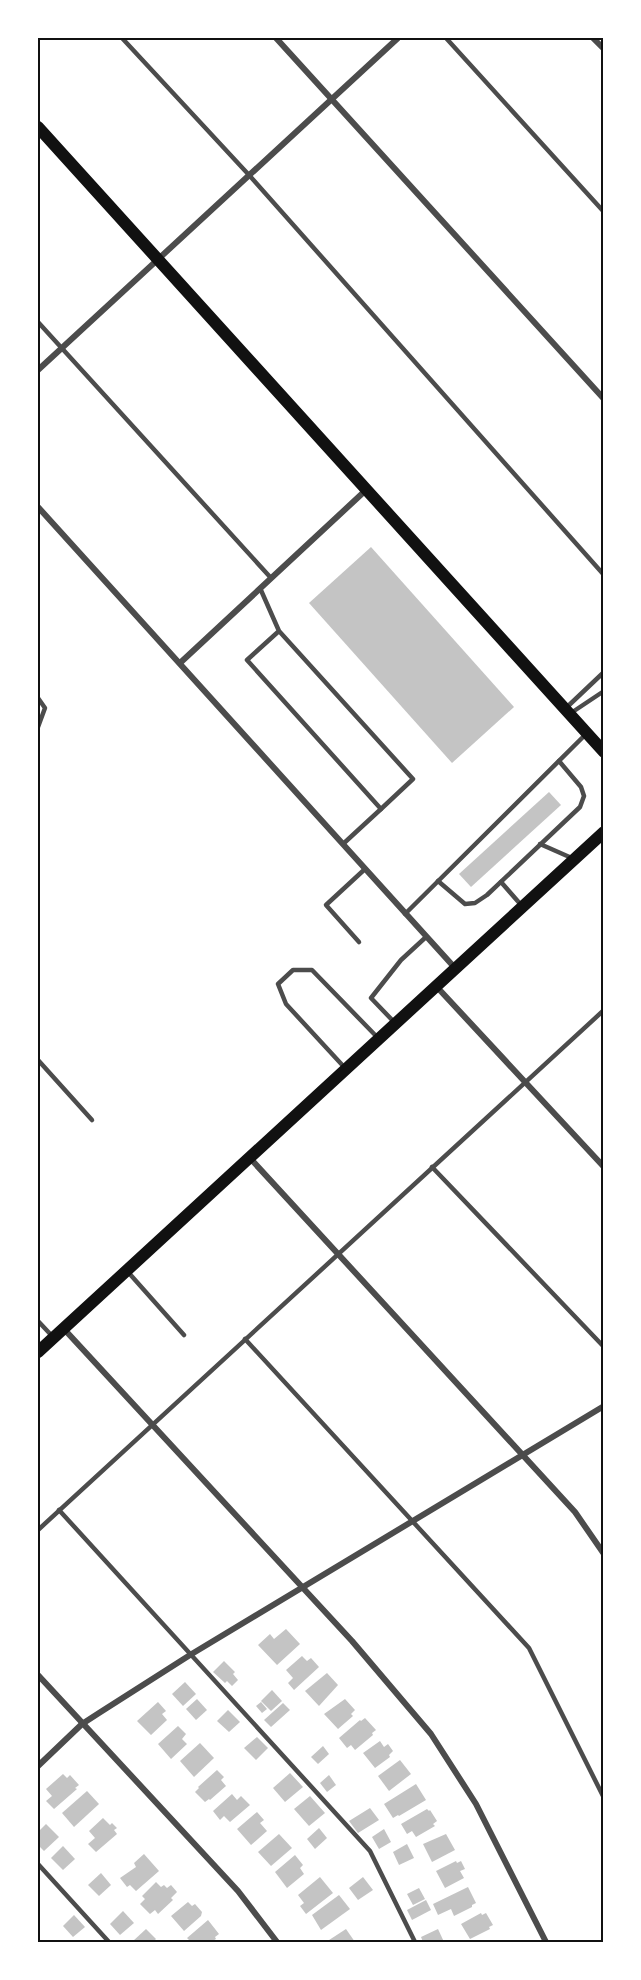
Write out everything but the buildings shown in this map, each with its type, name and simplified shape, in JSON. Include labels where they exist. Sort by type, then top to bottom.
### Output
[{"type":"main road","points":[[38,127],[603,752]]},
{"type":"main road","points":[[38,1352],[603,832]]},
{"type":"street","points":[[276,38],[603,399]]},
{"type":"street","points":[[38,370],[398,38]]},
{"type":"street","points":[[593,38],[603,49]]},
{"type":"street","points":[[180,663],[366,490]]},
{"type":"street","points":[[38,507],[455,968]]},
{"type":"street","points":[[436,986],[603,1167]]},
{"type":"street","points":[[249,1157],[575,1512],[603,1554]]},
{"type":"street","points":[[63,1328],[352,1641],[431,1734],[476,1804],[546,1942]]},
{"type":"street","points":[[38,1766],[82,1724],[190,1655],[603,1406]]},
{"type":"street","points":[[38,1675],[238,1891],[277,1942]]},
{"type":"lane","points":[[122,38],[249,175],[603,575]]},
{"type":"lane","points":[[446,38],[603,212]]},
{"type":"lane","points":[[38,322],[271,578]]},
{"type":"lane","points":[[260,588],[279,632],[413,779],[343,844]]},
{"type":"lane","points":[[279,632],[247,660],[381,809]]},
{"type":"lane","points":[[567,712],[603,672]]},
{"type":"lane","points":[[567,712],[603,691]]},
{"type":"lane","points":[[38,698],[45,708],[38,727]]},
{"type":"lane","points":[[405,914],[587,734]]},
{"type":"lane","points":[[438,881],[465,904],[476,903],[580,807],[584,796],[581,787],[559,761]]},
{"type":"lane","points":[[540,844],[574,859]]},
{"type":"lane","points":[[359,942],[326,905],[365,869]]},
{"type":"lane","points":[[501,882],[522,906]]},
{"type":"lane","points":[[394,1023],[371,998],[401,960],[426,937]]},
{"type":"lane","points":[[345,1068],[286,1004],[278,984],[293,970],[312,970],[378,1038]]},
{"type":"lane","points":[[38,1530],[603,1010]]},
{"type":"lane","points":[[38,1060],[93,1120]]},
{"type":"lane","points":[[432,1167],[603,1347]]},
{"type":"lane","points":[[126,1270],[184,1335]]},
{"type":"lane","points":[[38,1321],[53,1337]]},
{"type":"lane","points":[[245,1339],[529,1648],[603,1798]]},
{"type":"lane","points":[[58,1510],[370,1851],[415,1942]]},
{"type":"lane","points":[[38,1864],[109,1942]]}]
